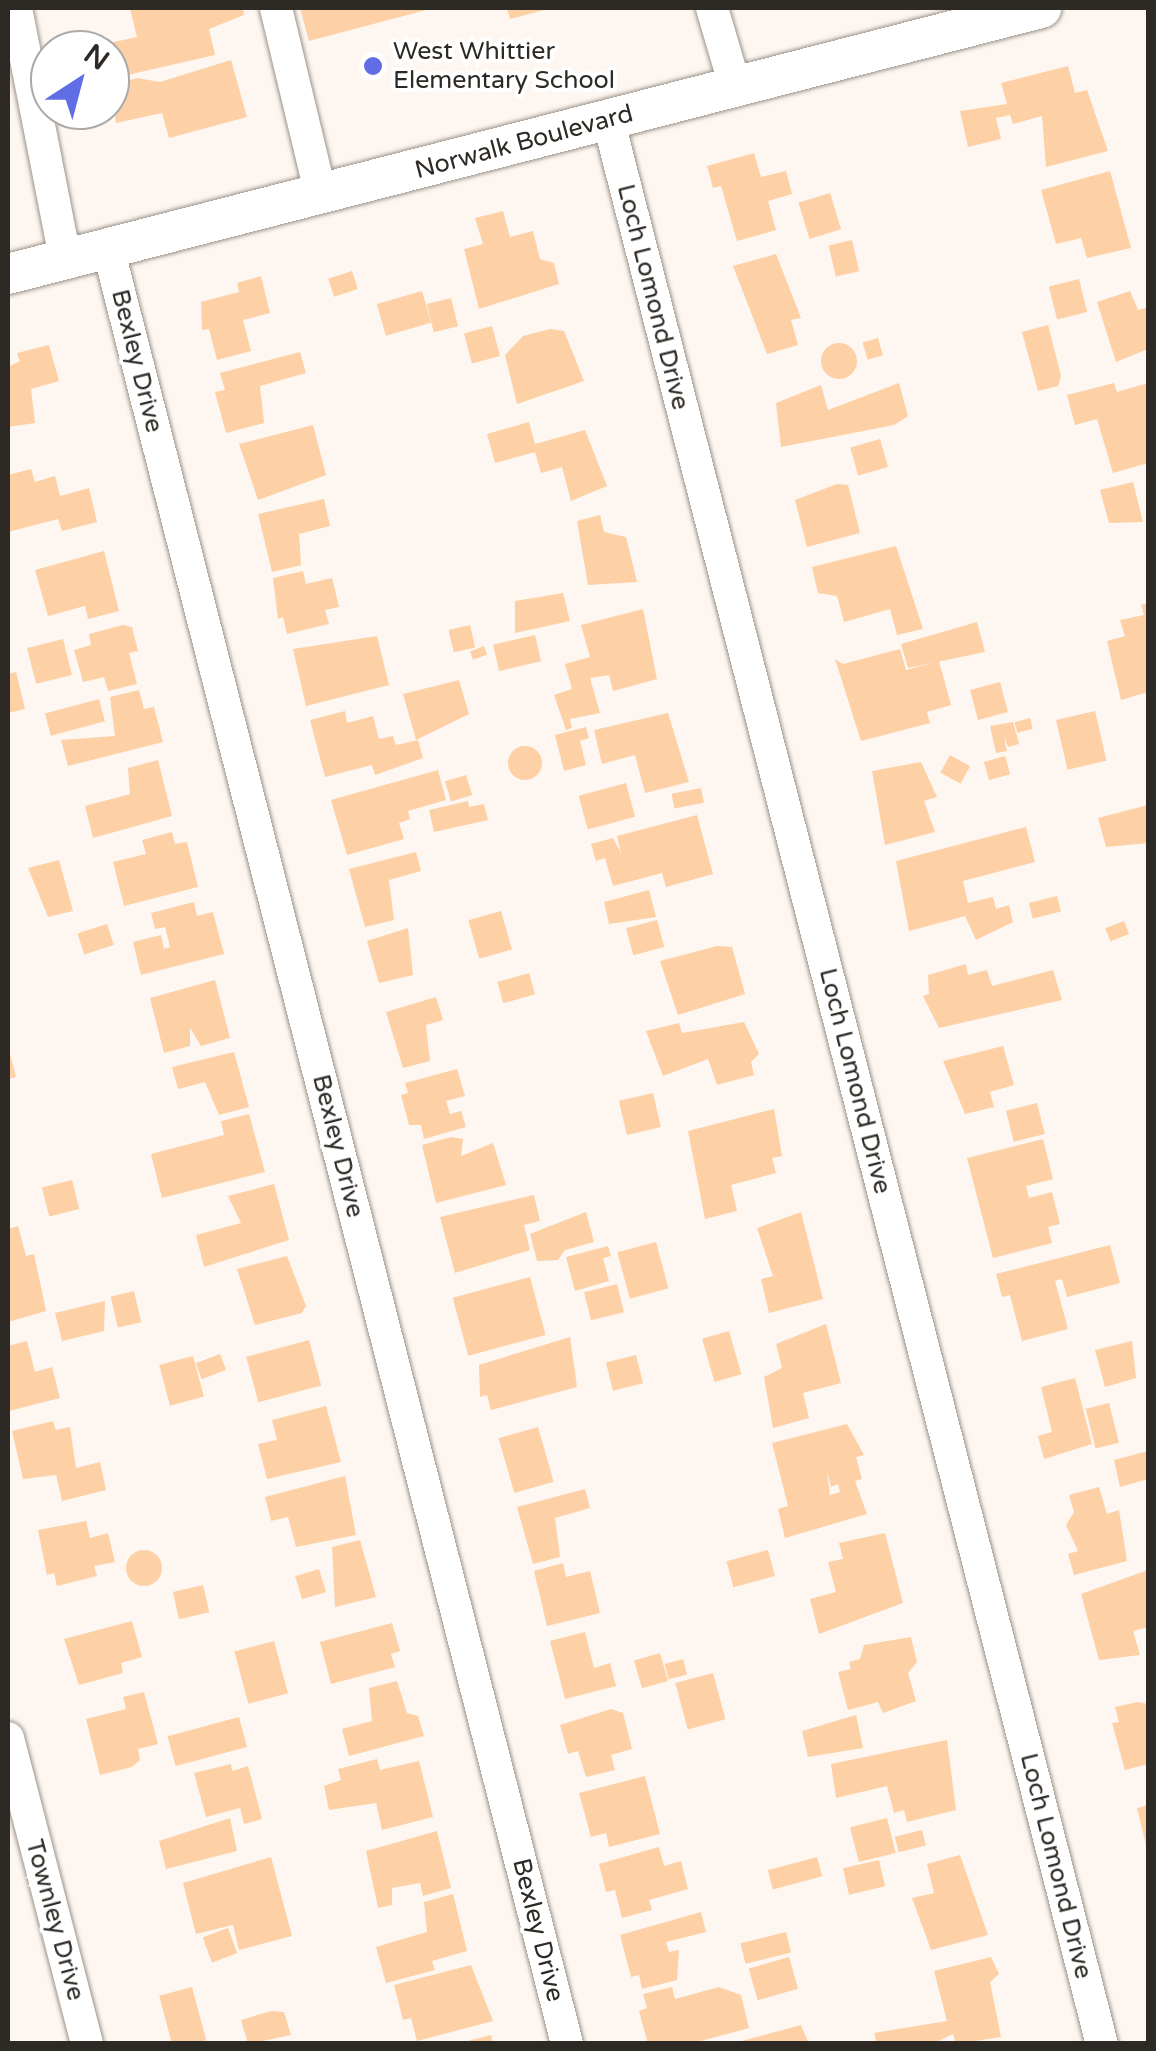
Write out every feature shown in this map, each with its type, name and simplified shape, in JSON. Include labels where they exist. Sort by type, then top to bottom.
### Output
[{"type":"main road","name":"Norwalk Boulevard","points":[[8,274],[322,196],[988,14],[1041,8]]},
{"type":"street","points":[[16,8],[65,258]]},
{"type":"street","points":[[276,8],[322,196]]},
{"type":"street","points":[[712,8],[735,86]]},
{"type":"street","name":"Loch Lomond Drive","points":[[608,119],[1102,2044]]},
{"type":"street","name":"Bexley Drive","points":[[108,248],[567,2044]]},
{"type":"street","name":"Townley Drive","points":[[8,1738],[87,2044]]},
{"type":"building","points":[[243,8],[244,15],[209,29],[215,55],[130,74],[130,38],[137,37],[130,9]]},
{"type":"building","points":[[300,8],[430,8],[430,9],[309,41]]},
{"type":"building","points":[[507,8],[548,8],[548,9],[510,19]]},
{"type":"building","points":[[231,60],[247,117],[169,138],[162,113],[130,120],[130,80],[160,82]]},
{"type":"building","points":[[1068,66],[1075,93],[1087,90],[1108,151],[1046,167],[1042,116],[1013,124],[1010,115],[996,118],[1001,139],[968,147],[960,111],[1007,104],[1001,83]]},
{"type":"building","points":[[754,153],[761,177],[786,171],[792,194],[768,201],[776,230],[737,241],[721,186],[713,188],[707,166]]},
{"type":"building","points":[[1110,171],[1131,248],[1087,258],[1081,238],[1056,244],[1041,190]]},
{"type":"building","points":[[830,193],[841,229],[810,239],[798,203]]},
{"type":"building","points":[[503,211],[510,237],[533,231],[540,259],[554,263],[559,284],[479,309],[464,249],[483,244],[475,218]]},
{"type":"building","points":[[852,240],[859,271],[836,277],[829,245]]},
{"type":"building","points":[[776,254],[801,318],[791,320],[798,345],[767,354],[733,266]]},
{"type":"building","points":[[352,271],[358,289],[334,297],[328,279]]},
{"type":"building","points":[[261,276],[270,313],[243,320],[251,351],[217,360],[209,329],[202,330],[201,302],[239,292],[237,283]]},
{"type":"building","points":[[1079,279],[1087,312],[1057,319],[1049,286]]},
{"type":"building","points":[[422,291],[431,323],[386,336],[377,304]]},
{"type":"building","points":[[1130,291],[1138,310],[1146,308],[1148,349],[1116,362],[1097,302]]},
{"type":"building","points":[[451,298],[458,326],[434,332],[427,304]]},
{"type":"building","points":[[1048,325],[1061,376],[1058,386],[1038,391],[1022,332]]},
{"type":"building","points":[[492,326],[500,356],[472,363],[464,334]]},
{"type":"building","points":[[550,329],[564,331],[584,381],[517,404],[505,355],[523,336]]},
{"type":"building","points":[[878,338],[883,355],[868,360],[863,342]]},
{"type":"building","points":[[839,343],[852,348],[857,361],[852,374],[839,379],[826,374],[821,361],[826,348]]},
{"type":"building","points":[[49,345],[59,381],[31,389],[35,423],[8,427],[8,367],[20,361],[17,353]]},
{"type":"building","points":[[300,352],[306,373],[260,386],[264,423],[226,433],[215,392],[225,390],[220,373]]},
{"type":"building","points":[[899,383],[908,416],[894,425],[781,447],[776,403],[821,385],[828,410]]},
{"type":"building","points":[[1114,383],[1117,392],[1148,383],[1148,463],[1113,473],[1097,419],[1075,425],[1067,395]]},
{"type":"building","points":[[529,422],[535,444],[585,430],[607,486],[571,501],[562,467],[541,473],[535,452],[495,463],[487,434]]},
{"type":"building","points":[[313,425],[326,475],[258,500],[239,444]]},
{"type":"building","points":[[880,439],[888,467],[858,475],[850,448]]},
{"type":"building","points":[[31,469],[35,482],[55,476],[60,496],[89,488],[97,522],[62,531],[58,519],[8,532],[8,475]]},
{"type":"building","points":[[1133,482],[1143,522],[1109,523],[1100,490]]},
{"type":"building","points":[[837,484],[848,485],[860,533],[807,547],[795,500]]},
{"type":"building","points":[[324,499],[330,526],[299,534],[301,565],[272,572],[258,514]]},
{"type":"building","points":[[600,515],[604,532],[626,537],[637,582],[588,585],[577,521]]},
{"type":"building","points":[[896,546],[923,629],[897,635],[890,609],[844,622],[837,596],[818,593],[812,567]]},
{"type":"building","points":[[104,551],[119,611],[88,619],[85,606],[48,616],[35,570]]},
{"type":"building","points":[[303,571],[306,584],[332,578],[339,607],[325,610],[329,624],[287,634],[283,617],[278,619],[273,578]]},
{"type":"building","points":[[563,593],[570,621],[515,633],[515,601]]},
{"type":"building","points":[[1148,603],[1148,692],[1121,700],[1107,641],[1125,636],[1120,620],[1144,615],[1141,605]]},
{"type":"building","points":[[643,609],[657,679],[613,691],[609,675],[590,678],[600,713],[570,719],[572,728],[566,730],[554,695],[572,689],[565,664],[590,657],[581,625]]},
{"type":"building","points":[[977,622],[985,652],[908,668],[901,644]]},
{"type":"building","points":[[123,625],[132,627],[138,651],[129,653],[137,684],[108,691],[104,677],[83,682],[74,650],[91,645],[89,634]]},
{"type":"building","points":[[470,625],[475,647],[454,652],[449,630]]},
{"type":"building","points":[[535,635],[541,661],[499,671],[493,645]]},
{"type":"building","points":[[377,636],[389,685],[306,706],[293,649]]},
{"type":"building","points":[[63,639],[72,675],[36,684],[27,648]]},
{"type":"building","points":[[484,646],[487,654],[473,660],[470,651]]},
{"type":"building","points":[[900,649],[906,670],[939,661],[951,705],[927,712],[930,723],[861,741],[835,659],[843,664]]},
{"type":"building","points":[[16,672],[25,709],[8,713],[8,674]]},
{"type":"building","points":[[459,680],[469,714],[416,740],[403,694]]},
{"type":"building","points":[[1000,682],[1008,712],[978,720],[970,690]]},
{"type":"building","points":[[139,690],[144,709],[154,707],[163,742],[68,766],[61,740],[115,736],[110,697]]},
{"type":"building","points":[[99,699],[105,721],[51,736],[45,713]]},
{"type":"building","points":[[345,711],[347,723],[373,716],[379,739],[393,736],[396,745],[418,740],[423,758],[375,775],[372,765],[325,777],[310,720]]},
{"type":"building","points":[[1095,711],[1106,761],[1067,770],[1056,720]]},
{"type":"building","points":[[668,713],[689,782],[645,793],[635,755],[602,764],[594,730]]},
{"type":"building","points":[[1030,718],[1033,729],[1017,733],[1015,722]]},
{"type":"building","points":[[1013,722],[1019,744],[1008,747],[1004,736],[1007,751],[996,753],[990,726]]},
{"type":"building","points":[[586,727],[589,738],[580,741],[586,765],[564,771],[555,735]]},
{"type":"building","points":[[525,746],[537,751],[542,763],[537,775],[525,780],[513,775],[508,763],[513,751]]},
{"type":"building","points":[[950,755],[970,766],[960,784],[940,772]]},
{"type":"building","points":[[1005,756],[1010,774],[989,780],[984,762]]},
{"type":"building","points":[[158,760],[172,816],[93,838],[85,806],[130,794],[128,768]]},
{"type":"building","points":[[921,762],[937,797],[924,801],[935,832],[885,845],[872,771]]},
{"type":"building","points":[[438,770],[446,800],[408,811],[410,819],[399,823],[404,839],[347,855],[331,800]]},
{"type":"building","points":[[466,775],[472,795],[451,802],[445,781]]},
{"type":"building","points":[[626,783],[635,817],[588,829],[579,796]]},
{"type":"building","points":[[701,788],[704,803],[674,808],[672,794]]},
{"type":"building","points":[[468,801],[469,807],[484,804],[488,820],[434,832],[429,810]]},
{"type":"building","points":[[1148,805],[1148,843],[1106,847],[1098,818]]},
{"type":"building","points":[[697,815],[713,874],[666,887],[662,873],[613,886],[605,858],[596,861],[591,844],[613,838],[621,853],[617,836]]},
{"type":"building","points":[[1026,827],[1035,862],[963,881],[968,903],[993,897],[996,909],[1009,905],[1013,922],[976,940],[965,916],[909,931],[896,861]]},
{"type":"building","points":[[172,832],[175,844],[187,842],[198,887],[124,906],[113,862],[146,854],[142,840]]},
{"type":"building","points":[[416,852],[421,871],[389,880],[394,920],[365,927],[349,869]]},
{"type":"building","points":[[59,860],[73,911],[48,917],[28,868]]},
{"type":"building","points":[[649,890],[656,917],[609,924],[604,902]]},
{"type":"building","points":[[1057,896],[1061,912],[1033,919],[1029,903]]},
{"type":"building","points":[[194,902],[197,916],[213,912],[224,954],[141,975],[133,942],[161,935],[164,949],[170,947],[165,927],[155,929],[151,913]]},
{"type":"building","points":[[501,911],[512,949],[479,959],[468,920]]},
{"type":"building","points":[[657,920],[664,947],[633,955],[626,928]]},
{"type":"building","points":[[1124,921],[1129,934],[1110,941],[1105,928]]},
{"type":"building","points":[[107,924],[114,945],[84,955],[78,934]]},
{"type":"building","points":[[408,928],[413,975],[379,983],[367,941]]},
{"type":"building","points":[[717,946],[732,947],[745,994],[678,1015],[660,961]]},
{"type":"building","points":[[966,964],[968,975],[987,970],[992,986],[1053,970],[1062,1000],[939,1028],[923,996],[929,994],[928,975]]},
{"type":"building","points":[[529,973],[535,994],[503,1003],[497,982]]},
{"type":"building","points":[[215,980],[230,1038],[201,1046],[190,1028],[190,1046],[164,1053],[150,998]]},
{"type":"building","points":[[436,997],[443,1020],[426,1025],[430,1061],[403,1068],[386,1012]]},
{"type":"building","points":[[744,1022],[759,1054],[751,1062],[754,1075],[717,1085],[708,1059],[663,1076],[646,1031],[679,1023],[682,1033]]},
{"type":"building","points":[[8,1046],[16,1077],[8,1079]]},
{"type":"building","points":[[1003,1046],[1014,1085],[990,1092],[994,1107],[965,1114],[943,1061]]},
{"type":"building","points":[[234,1052],[249,1107],[219,1115],[205,1082],[178,1089],[172,1067]]},
{"type":"building","points":[[457,1069],[465,1096],[446,1101],[450,1114],[461,1111],[466,1127],[424,1139],[421,1125],[409,1125],[401,1095],[408,1093],[405,1083]]},
{"type":"building","points":[[653,1093],[661,1127],[627,1135],[619,1101]]},
{"type":"building","points":[[1037,1103],[1045,1134],[1014,1142],[1006,1111]]},
{"type":"building","points":[[774,1109],[782,1156],[772,1158],[776,1173],[731,1185],[737,1211],[705,1219],[688,1131]]},
{"type":"building","points":[[249,1114],[265,1172],[162,1198],[151,1154],[224,1135],[221,1121]]},
{"type":"building","points":[[451,1137],[463,1139],[461,1156],[493,1143],[506,1185],[436,1203],[422,1145]]},
{"type":"building","points":[[1043,1139],[1053,1179],[1026,1186],[1029,1198],[1052,1192],[1060,1224],[1048,1227],[1052,1243],[993,1258],[967,1158]]},
{"type":"building","points":[[72,1180],[79,1209],[49,1217],[42,1187]]},
{"type":"building","points":[[274,1184],[289,1240],[204,1267],[196,1235],[241,1223],[228,1196]]},
{"type":"building","points":[[534,1195],[540,1221],[524,1225],[530,1250],[455,1273],[440,1217]]},
{"type":"building","points":[[586,1212],[594,1242],[565,1250],[558,1260],[537,1261],[530,1234]]},
{"type":"building","points":[[801,1212],[823,1299],[769,1313],[761,1279],[773,1276],[757,1228]]},
{"type":"building","points":[[18,1226],[26,1256],[34,1254],[46,1311],[8,1322],[8,1229]]},
{"type":"building","points":[[656,1242],[668,1288],[630,1299],[617,1252]]},
{"type":"building","points":[[1110,1245],[1120,1283],[1067,1297],[1062,1279],[1055,1281],[1068,1329],[1022,1341],[1010,1295],[1002,1297],[996,1274]]},
{"type":"building","points":[[608,1246],[611,1256],[603,1258],[609,1281],[575,1291],[566,1257]]},
{"type":"building","points":[[287,1256],[306,1306],[302,1313],[255,1325],[237,1269]]},
{"type":"building","points":[[530,1277],[546,1335],[468,1356],[453,1298]]},
{"type":"building","points":[[617,1284],[624,1312],[591,1320],[584,1292]]},
{"type":"building","points":[[134,1291],[141,1322],[118,1328],[111,1296]]},
{"type":"building","points":[[105,1301],[104,1331],[62,1341],[55,1313]]},
{"type":"building","points":[[826,1324],[841,1383],[803,1393],[809,1418],[773,1428],[764,1377],[782,1368],[776,1344]]},
{"type":"building","points":[[729,1331],[741,1374],[714,1382],[702,1339]]},
{"type":"building","points":[[570,1337],[577,1387],[491,1410],[487,1395],[480,1397],[479,1365]]},
{"type":"building","points":[[309,1340],[321,1385],[258,1402],[246,1357]]},
{"type":"building","points":[[27,1341],[35,1372],[52,1367],[60,1398],[9,1411],[8,1346]]},
{"type":"building","points":[[1132,1341],[1136,1378],[1105,1387],[1095,1350]]},
{"type":"building","points":[[220,1354],[226,1370],[202,1379],[196,1363]]},
{"type":"building","points":[[636,1355],[643,1383],[613,1391],[606,1362]]},
{"type":"building","points":[[193,1356],[204,1397],[170,1406],[159,1365]]},
{"type":"building","points":[[1075,1378],[1092,1444],[1044,1459],[1038,1436],[1052,1432],[1041,1387]]},
{"type":"building","points":[[1109,1403],[1119,1443],[1096,1449],[1086,1409]]},
{"type":"building","points":[[326,1406],[341,1462],[267,1479],[258,1444],[277,1440],[272,1420]]},
{"type":"building","points":[[53,1421],[56,1430],[70,1427],[76,1468],[100,1462],[106,1490],[62,1501],[56,1475],[23,1479],[12,1431]]},
{"type":"building","points":[[847,1424],[864,1455],[856,1457],[862,1479],[855,1481],[867,1514],[785,1538],[778,1509],[788,1506],[772,1443]],"holes":[[[827,1471],[831,1487],[838,1484],[840,1492],[830,1495]]]},
{"type":"building","points":[[538,1427],[554,1482],[514,1493],[499,1438]]},
{"type":"building","points":[[1148,1451],[1148,1479],[1120,1487],[1114,1460]]},
{"type":"building","points":[[345,1476],[356,1535],[296,1547],[288,1517],[271,1521],[265,1497]]},
{"type":"building","points":[[1099,1487],[1107,1514],[1119,1510],[1127,1561],[1074,1575],[1068,1554],[1078,1551],[1066,1525],[1074,1512],[1069,1495]]},
{"type":"building","points":[[585,1489],[590,1508],[555,1518],[560,1557],[533,1564],[517,1507]]},
{"type":"building","points":[[86,1521],[90,1538],[108,1533],[115,1562],[94,1566],[97,1576],[57,1586],[54,1573],[47,1575],[38,1530]]},
{"type":"building","points":[[885,1533],[903,1603],[819,1634],[810,1599],[836,1592],[828,1562],[843,1559],[839,1543]]},
{"type":"building","points":[[360,1540],[376,1597],[335,1607],[332,1547]]},
{"type":"building","points":[[144,1550],[157,1555],[162,1568],[157,1581],[144,1586],[131,1581],[126,1568],[131,1555]]},
{"type":"building","points":[[768,1550],[775,1576],[733,1587],[726,1561]]},
{"type":"building","points":[[563,1563],[566,1577],[590,1571],[600,1613],[547,1626],[534,1571]]},
{"type":"building","points":[[319,1569],[326,1592],[302,1599],[295,1576]]},
{"type":"building","points":[[1148,1570],[1148,1627],[1133,1631],[1140,1655],[1099,1660],[1081,1594]]},
{"type":"building","points":[[203,1585],[209,1612],[179,1619],[173,1592]]},
{"type":"building","points":[[132,1621],[142,1657],[121,1663],[123,1673],[79,1685],[64,1639]]},
{"type":"building","points":[[392,1623],[400,1651],[391,1654],[395,1667],[331,1684],[320,1642]]},
{"type":"building","points":[[585,1632],[594,1668],[610,1663],[616,1686],[565,1699],[550,1641]]},
{"type":"building","points":[[911,1637],[917,1662],[908,1673],[916,1701],[883,1713],[878,1702],[848,1710],[838,1672],[851,1669],[849,1662],[860,1659],[864,1645]]},
{"type":"building","points":[[274,1641],[288,1693],[248,1704],[234,1652]]},
{"type":"building","points":[[660,1653],[668,1681],[642,1688],[634,1660]]},
{"type":"building","points":[[683,1659],[687,1674],[669,1679],[665,1664]]},
{"type":"building","points":[[713,1673],[725,1719],[688,1729],[675,1683]]},
{"type":"building","points":[[397,1681],[407,1713],[418,1716],[424,1736],[349,1756],[342,1729],[372,1721],[369,1688]]},
{"type":"building","points":[[144,1692],[158,1744],[138,1749],[140,1760],[132,1767],[100,1775],[86,1719],[126,1709],[123,1697]]},
{"type":"building","points":[[1148,1704],[1148,1764],[1125,1770],[1112,1723],[1119,1722],[1115,1707]]},
{"type":"building","points":[[611,1709],[623,1713],[632,1749],[611,1755],[615,1770],[586,1777],[578,1751],[568,1754],[560,1725]]},
{"type":"building","points":[[856,1715],[863,1748],[808,1757],[802,1731]]},
{"type":"building","points":[[239,1717],[247,1747],[176,1766],[168,1736]]},
{"type":"building","points":[[947,1740],[956,1810],[907,1822],[904,1810],[894,1813],[887,1786],[836,1798],[831,1764]]},
{"type":"building","points":[[377,1759],[380,1770],[419,1761],[433,1817],[382,1830],[376,1803],[329,1810],[324,1786],[341,1780],[338,1769]]},
{"type":"building","points":[[231,1764],[232,1771],[248,1766],[262,1819],[244,1824],[240,1808],[206,1817],[194,1773]]},
{"type":"building","points":[[645,1776],[660,1834],[609,1847],[606,1833],[591,1837],[579,1793]]},
{"type":"building","points":[[1148,1805],[1148,1849],[1147,1849],[1137,1808]]},
{"type":"building","points":[[230,1818],[237,1851],[166,1869],[159,1841]]},
{"type":"building","points":[[887,1818],[896,1853],[859,1862],[850,1827]]},
{"type":"building","points":[[922,1830],[926,1846],[899,1852],[895,1837]]},
{"type":"building","points":[[437,1831],[451,1888],[423,1896],[420,1883],[392,1888],[392,1905],[378,1908],[366,1851]]},
{"type":"building","points":[[659,1847],[664,1866],[681,1861],[688,1889],[649,1900],[652,1910],[622,1918],[615,1890],[606,1892],[599,1864]]},
{"type":"building","points":[[960,1855],[988,1935],[931,1950],[912,1898],[934,1893],[927,1864]]},
{"type":"building","points":[[271,1857],[292,1936],[239,1950],[233,1925],[196,1934],[183,1883]]},
{"type":"building","points":[[817,1857],[822,1876],[773,1890],[768,1870]]},
{"type":"building","points":[[879,1860],[885,1886],[849,1895],[843,1868]]},
{"type":"building","points":[[453,1894],[467,1951],[432,1961],[435,1970],[386,1983],[376,1947],[427,1932],[424,1902]]},
{"type":"building","points":[[701,1912],[706,1932],[666,1942],[669,1952],[679,1950],[677,1980],[642,1989],[639,1975],[631,1977],[620,1935]]},
{"type":"building","points":[[228,1928],[237,1953],[212,1963],[203,1937]]},
{"type":"building","points":[[786,1932],[791,1952],[745,1964],[740,1943]]},
{"type":"building","points":[[789,1957],[798,1989],[758,2000],[749,1969]]},
{"type":"building","points":[[991,1957],[999,1974],[990,1982],[1001,2037],[956,2044],[953,2034],[932,2044],[877,2044],[874,2033],[947,2021],[934,1971]]},
{"type":"building","points":[[471,1965],[493,2021],[417,2041],[411,2018],[403,2020],[394,1985]]},
{"type":"building","points":[[192,1987],[206,2040],[172,2044],[159,1996]]},
{"type":"building","points":[[672,1987],[675,1999],[719,1987],[741,1995],[749,2028],[690,2044],[648,2044],[639,2011],[647,2008],[643,1994]]},
{"type":"building","points":[[271,2011],[284,2012],[291,2035],[248,2044],[241,2020]]},
{"type":"building","points":[[801,2025],[809,2044],[738,2044],[738,2042]]},
{"type":"building","points":[[491,2035],[493,2044],[464,2044],[464,2042]]},
{"type":"place","name":"West Whittier Elementary School","points":[[373,66]]}]
